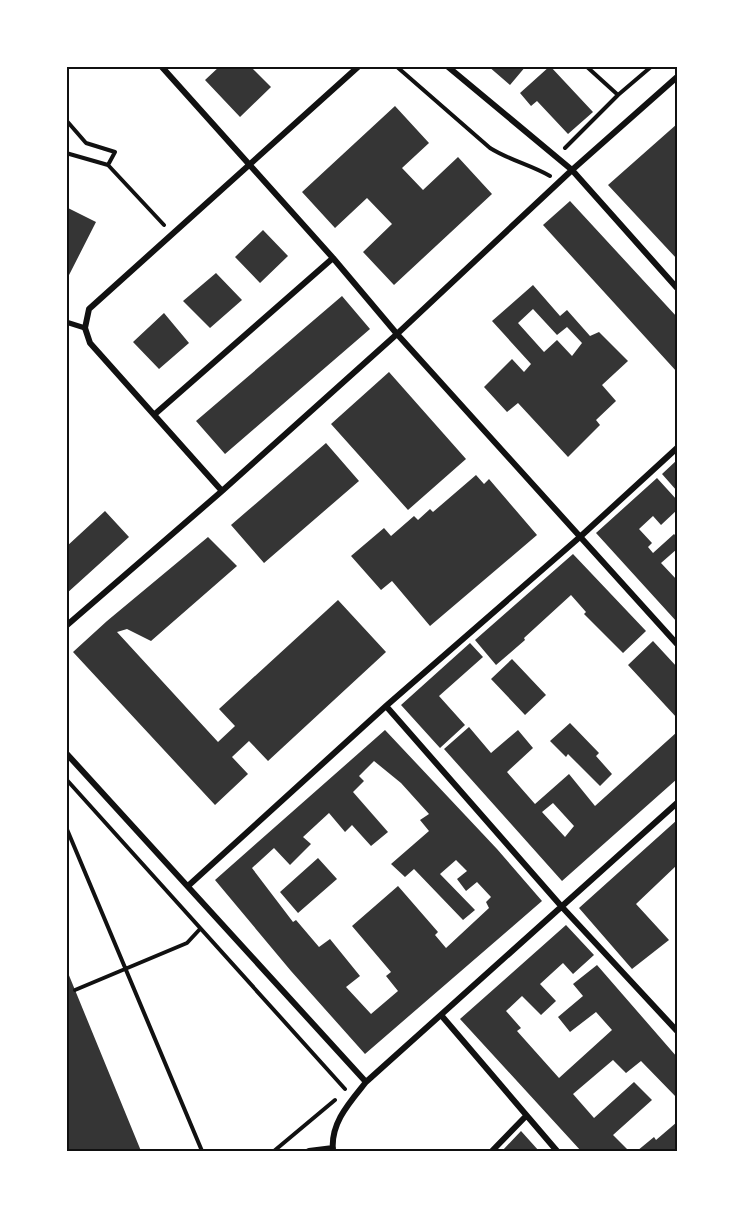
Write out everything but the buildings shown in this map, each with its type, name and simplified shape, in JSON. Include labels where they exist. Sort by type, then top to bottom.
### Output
[{"type":"street","points":[[161,66],[333,258],[397,334],[677,644]]},
{"type":"street","points":[[222,491],[90,343],[85,328],[89,309],[359,66]]},
{"type":"street","points":[[447,66],[572,170],[677,288]]},
{"type":"street","points":[[66,626],[222,491],[397,334],[572,170],[677,77]]},
{"type":"street","points":[[155,414],[333,258]]},
{"type":"street","points":[[66,321],[85,328]]},
{"type":"street","points":[[188,886],[386,706],[581,536],[677,448]]},
{"type":"street","points":[[386,706],[562,907],[677,1031]]},
{"type":"street","points":[[66,753],[366,1082]]},
{"type":"street","points":[[309,1151],[333,1150],[334,1134],[339,1118],[366,1082],[677,803]]},
{"type":"street","points":[[441,1015],[557,1151]]},
{"type":"street","points":[[492,1151],[526,1116]]},
{"type":"path","points":[[396,66],[501,155],[536,168],[559,182]]},
{"type":"path","points":[[586,66],[618,95]]},
{"type":"path","points":[[556,157],[618,95],[652,66]]},
{"type":"path","points":[[66,120],[86,144],[115,152],[108,165]]},
{"type":"path","points":[[66,153],[108,165],[172,234]]},
{"type":"path","points":[[66,779],[346,1090],[274,1151]]},
{"type":"path","points":[[66,827],[202,1151]]},
{"type":"path","points":[[75,990],[187,943],[200,929]]}]
